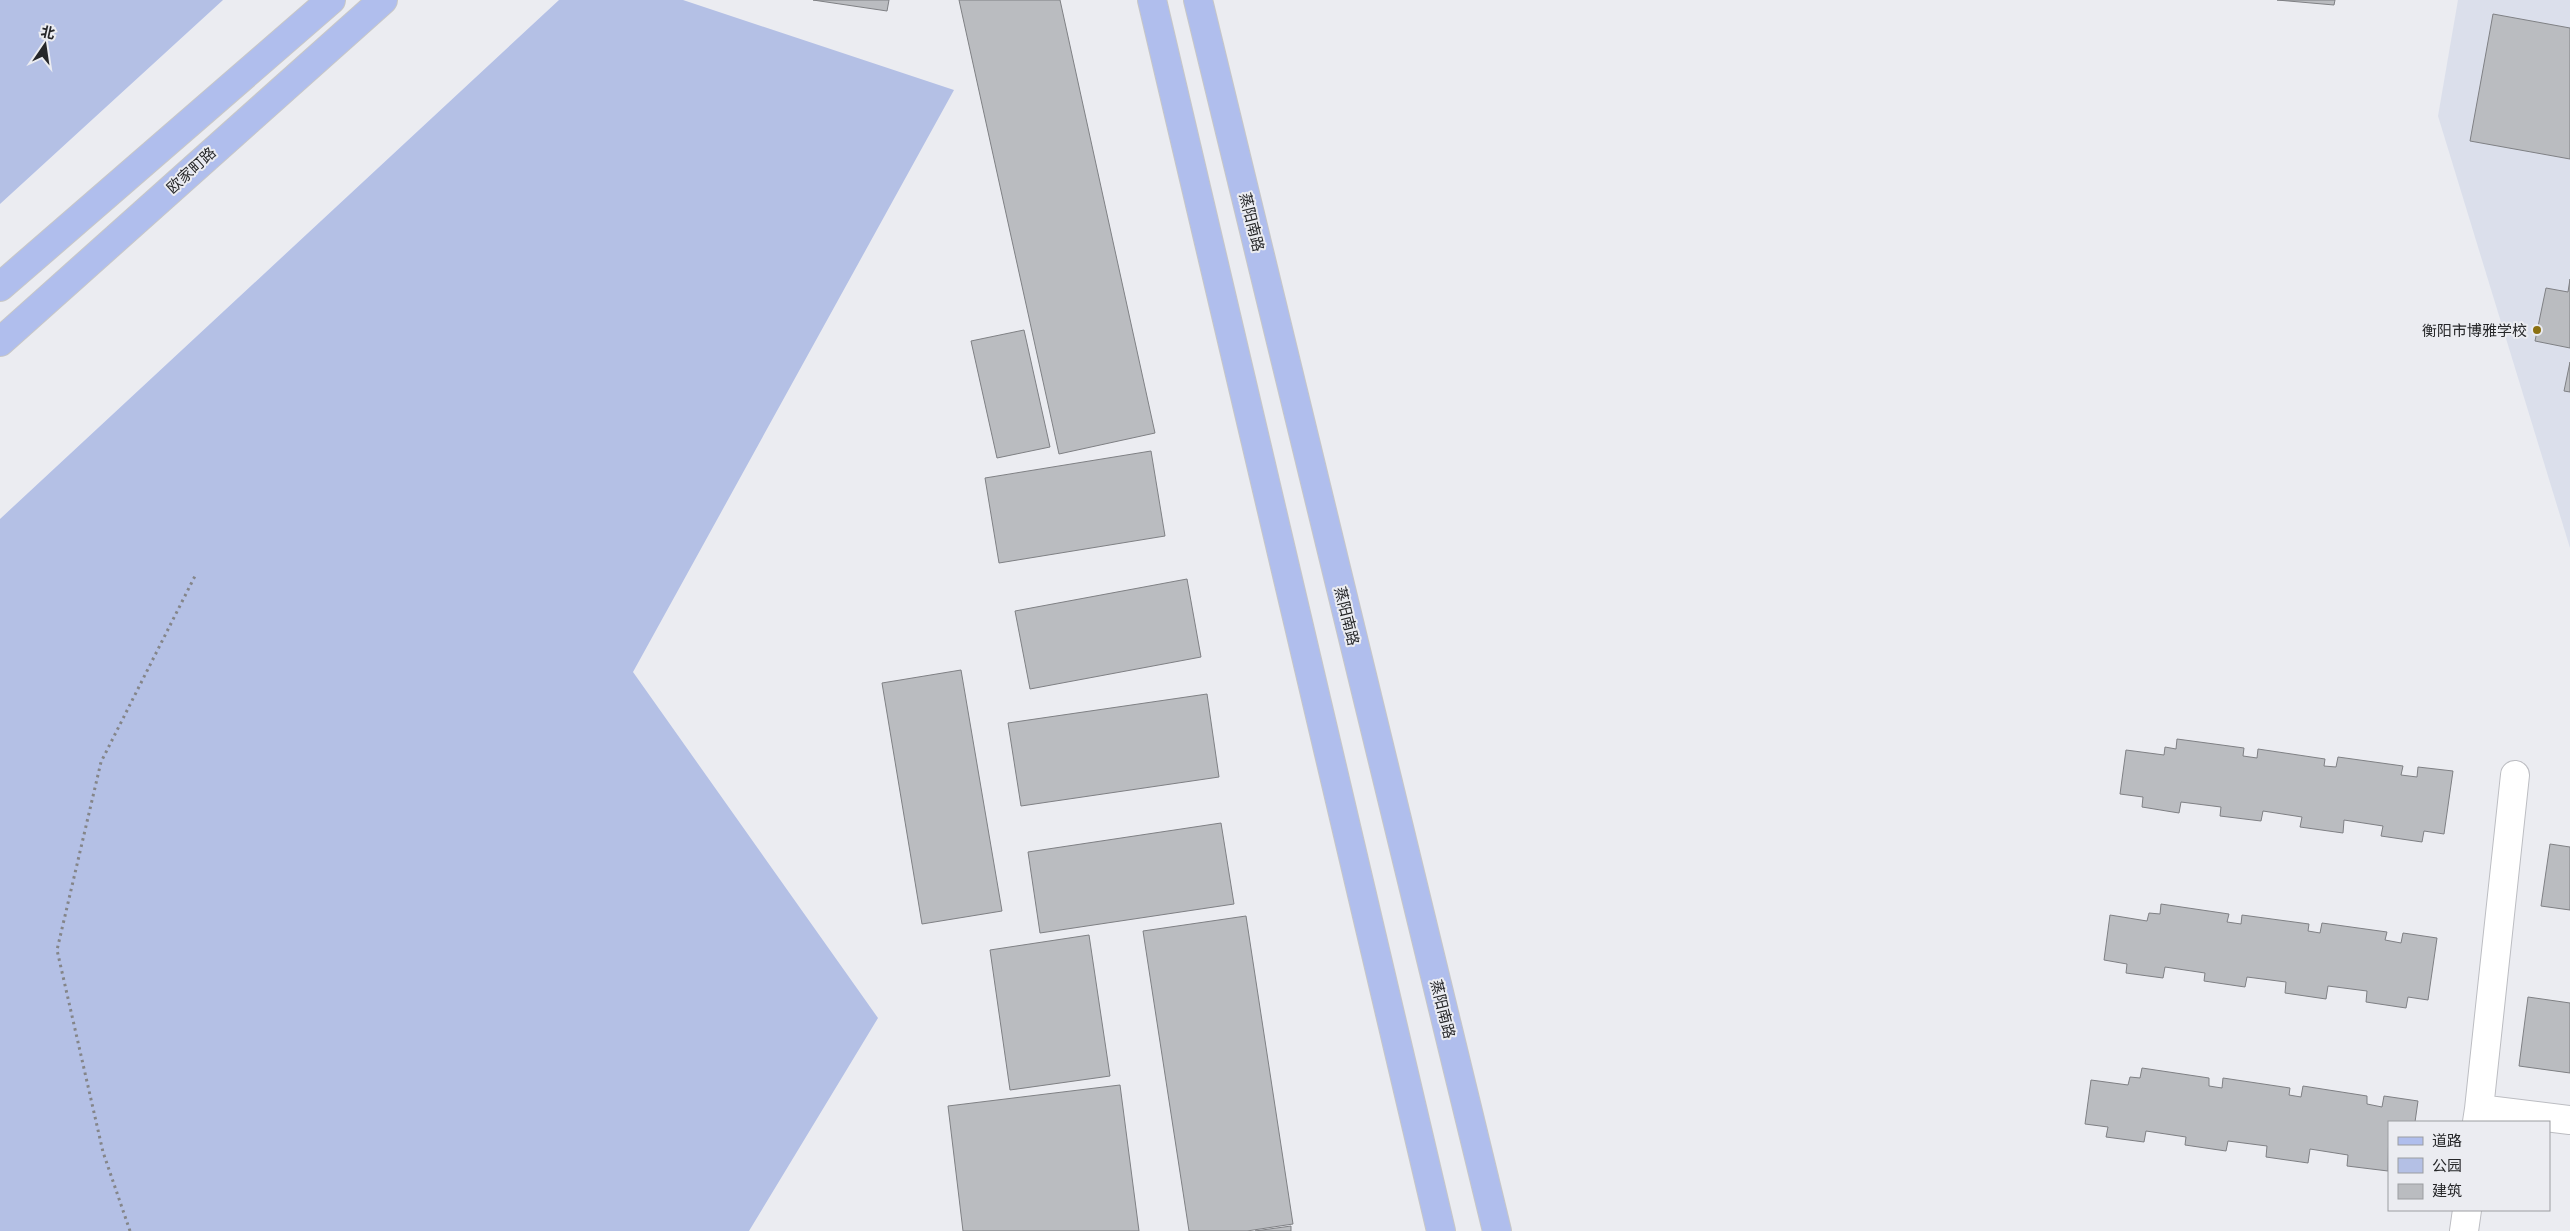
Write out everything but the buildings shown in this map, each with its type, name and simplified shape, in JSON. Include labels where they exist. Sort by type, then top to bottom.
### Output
[{"type":"main road","points":[[0,287],[331,0]]},
{"type":"main road","name":"欧家町路","points":[[0,342],[383,0]]},
{"type":"main road","points":[[1152,0],[1441,1231]]},
{"type":"main road","name":"蒸阳南路","points":[[1198,0],[1497,1231]]},
{"type":"street","points":[[2515,775],[2478,1116],[2570,1120]]},
{"type":"street","points":[[2464,1231],[2467,1211]]},
{"type":"path","points":[[130,1231],[103,1152],[57,950],[101,762],[196,574]]},
{"type":"shaded area","name":"衡阳市博雅学校","points":[[2458,0],[2570,0],[2570,548],[2438,116]]},
{"type":"green space","points":[[0,0],[223,0],[0,204]]},
{"type":"green space","points":[[559,0],[683,0],[954,90],[633,672],[878,1018],[749,1231],[0,1231],[0,519]]},
{"type":"place","name":"衡阳市博雅学校","points":[[2537,330]]}]
